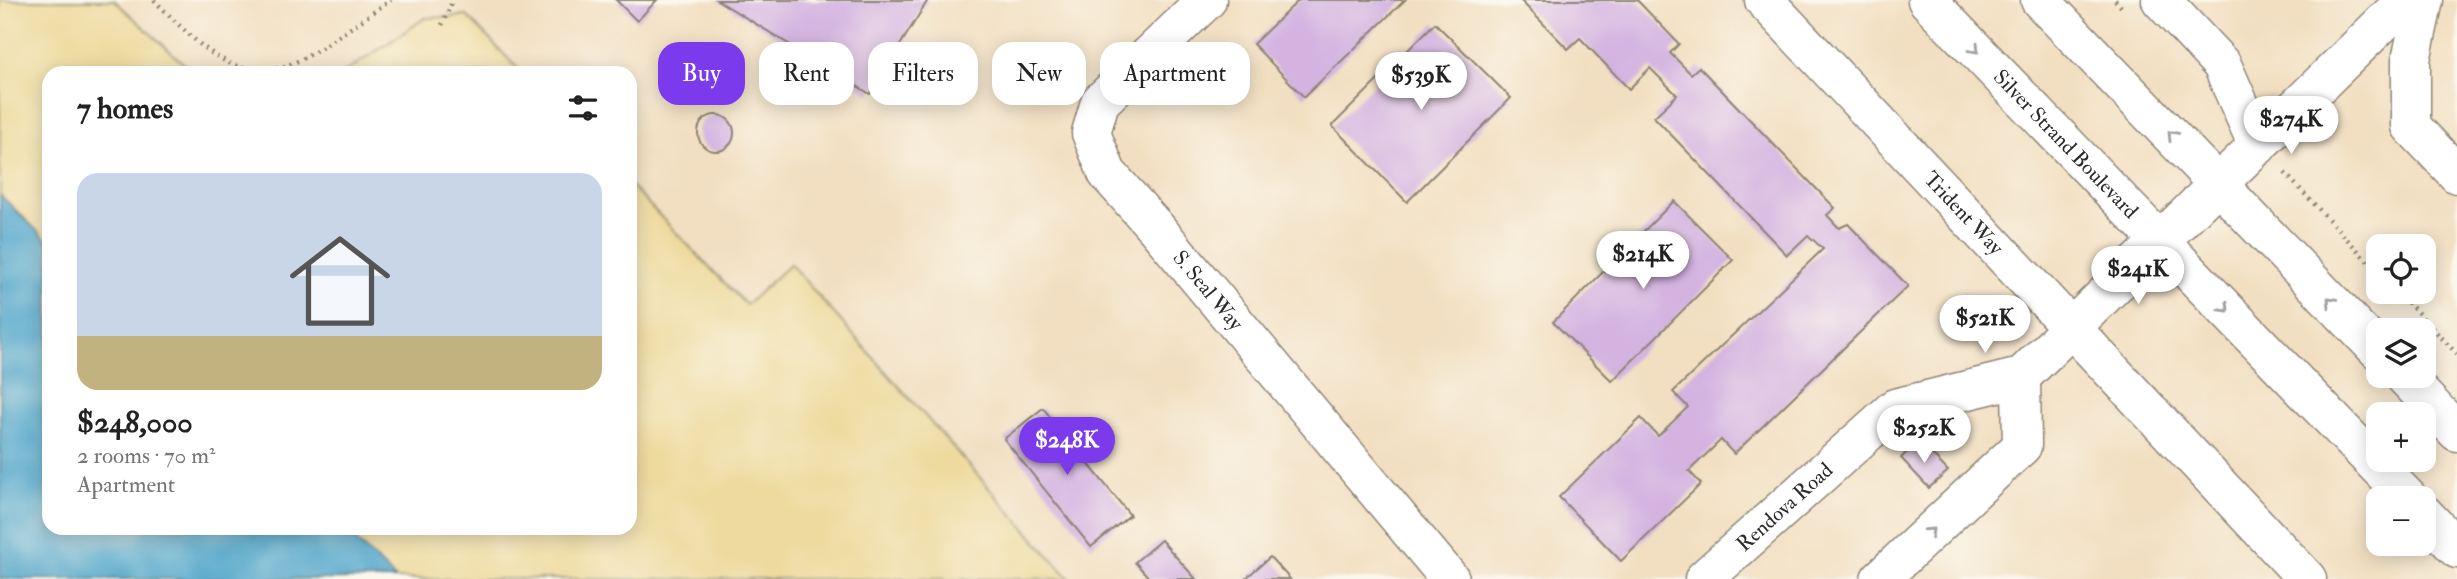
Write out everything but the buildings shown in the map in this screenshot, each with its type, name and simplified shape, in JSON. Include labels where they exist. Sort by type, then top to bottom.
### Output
[{"type":"main road","name":"S. Seal Way","points":[[1207,0],[1100,102],[1091,133],[1107,173],[1450,579]]},
{"type":"main road","name":"Trident Way","points":[[1764,0],[2307,579]]},
{"type":"main road","name":"Silver Strand Boulevard","points":[[1927,0],[2397,486]]},
{"type":"main road","points":[[2040,0],[2366,337]]},
{"type":"main road","points":[[2161,0],[2222,65],[2258,146]]},
{"type":"main road","name":"Rendova Road","points":[[1704,579],[1895,408],[2021,377],[2406,0]]},
{"type":"main road","points":[[2424,0],[2411,60],[2411,126],[2457,174]]},
{"type":"main road","points":[[1880,579],[2022,446],[2021,377]]},
{"type":"main road","points":[[2415,388],[2457,432]]},
{"type":"main road","points":[[2436,527],[2457,549]]},
{"type":"path","points":[[154,0],[202,46],[238,66]]},
{"type":"path","points":[[288,66],[308,57],[391,0]]},
{"type":"path","points":[[442,24],[453,0]]},
{"type":"path","points":[[2409,304],[2457,354]]},
{"type":"sand","points":[[0,0],[114,0],[186,66],[42,66],[42,235],[0,195]]},
{"type":"sand","points":[[467,16],[515,66],[354,66],[425,18]]},
{"type":"sand","points":[[637,192],[746,305],[790,264],[1070,579],[396,579],[350,535],[637,535]]},
{"type":"water","points":[[0,195],[42,235],[42,535],[350,535],[396,579],[0,579]]}]
